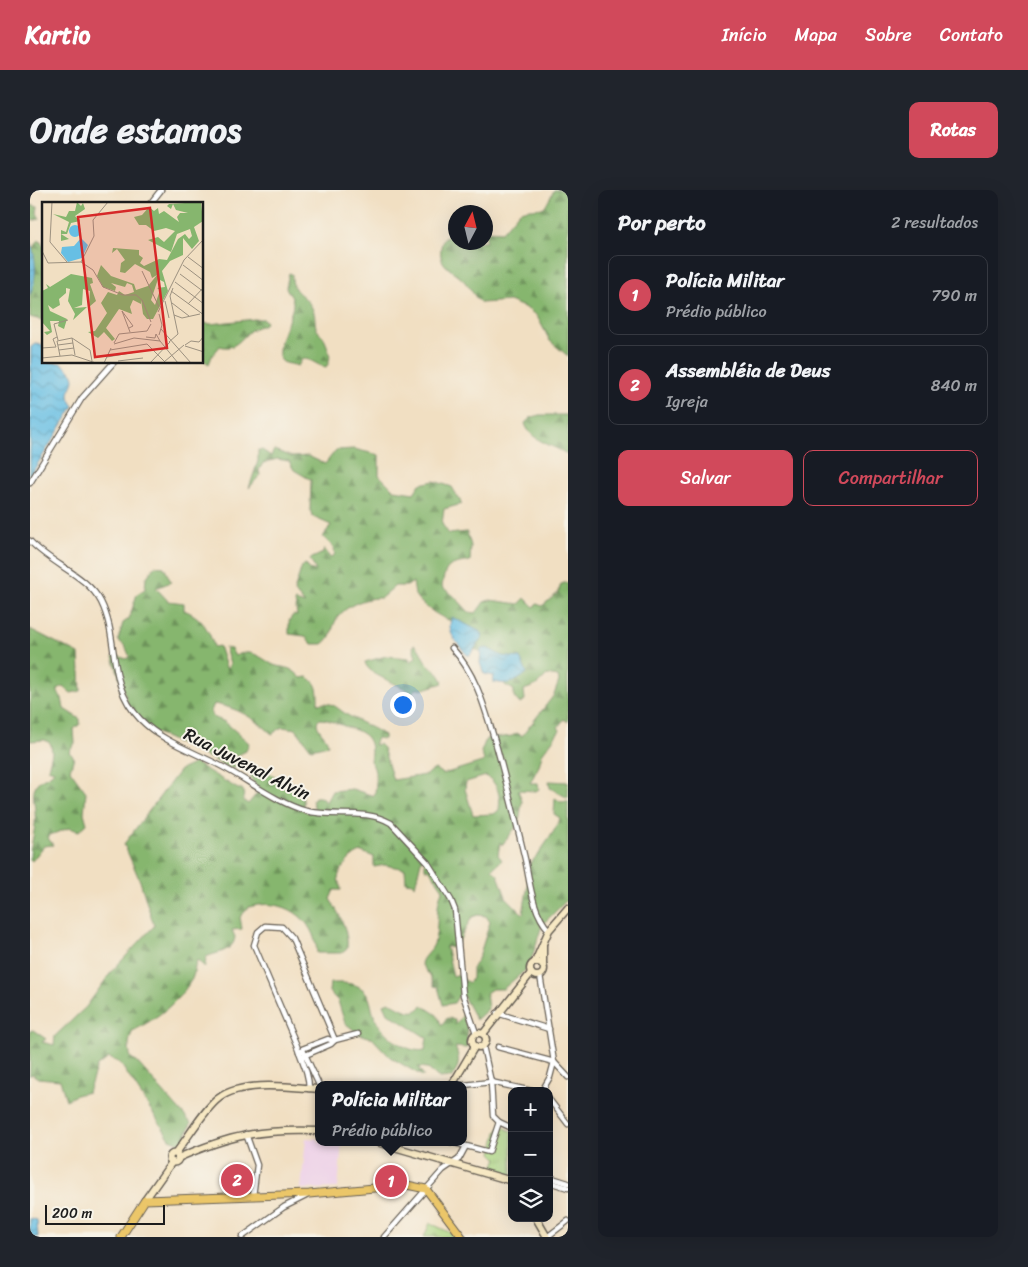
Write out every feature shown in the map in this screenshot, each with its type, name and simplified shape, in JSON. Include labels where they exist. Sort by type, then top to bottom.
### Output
[{"type":"main road","points":[[475,1046],[472,1039],[479,1034],[531,974],[530,967],[535,962],[548,930],[568,908]]},
{"type":"main road","points":[[531,974],[540,975],[543,972],[543,944]]},
{"type":"main road","points":[[535,962],[543,965]]},
{"type":"main road","points":[[475,1046],[483,1046],[486,1040],[479,1034]]},
{"type":"main road","points":[[454,1081],[475,1046]]},
{"type":"main road","points":[[177,1156],[218,1098],[228,1092],[244,1088],[315,1089]]},
{"type":"main road","points":[[121,1237],[172,1162],[170,1157],[173,1153],[177,1156],[214,1142],[246,1134],[272,1130],[315,1131]]},
{"type":"main road","points":[[392,1146],[453,1162],[508,1180]]},
{"type":"main road","points":[[145,1200],[310,1194],[407,1185],[426,1189],[461,1236]]},
{"type":"main road","points":[[538,1222],[547,1237]]},
{"type":"street","points":[[152,202],[161,190]]},
{"type":"street","points":[[30,483],[82,398],[112,364]]},
{"type":"street","name":"Rua Juvenal Alvin","points":[[30,541],[43,555],[86,582],[95,593],[105,612],[118,680],[131,708],[152,729],[292,806],[319,813],[364,815],[383,819],[391,823],[428,863],[443,884],[455,910],[463,995],[479,1034]]},
{"type":"street","points":[[452,648],[465,664],[483,700],[516,816],[540,921],[548,930]]},
{"type":"street","points":[[316,1081],[297,1046],[254,945],[258,932],[271,924],[282,927],[292,938],[334,1040]]},
{"type":"street","points":[[540,975],[554,1062],[550,1077],[544,1087]]},
{"type":"street","points":[[497,1013],[548,1029]]},
{"type":"street","points":[[303,1054],[331,1044],[334,1040],[358,1034]]},
{"type":"street","points":[[483,1046],[491,1082],[494,1116],[499,1122],[508,1126]]},
{"type":"street","points":[[498,1047],[554,1062],[568,1077]]},
{"type":"street","points":[[303,1054],[309,1078],[309,1089]]},
{"type":"street","points":[[467,1085],[491,1082],[514,1087]]},
{"type":"street","points":[[553,1104],[568,1124]]},
{"type":"street","points":[[384,1237],[426,1189],[453,1162],[459,1159],[466,1146],[489,1152],[499,1122]]},
{"type":"street","points":[[246,1134],[256,1156],[257,1165],[253,1196]]},
{"type":"street","points":[[553,1179],[568,1188]]},
{"type":"street","points":[[553,1183],[568,1183]]},
{"type":"street","points":[[242,1237],[284,1207],[310,1194]]},
{"type":"street","points":[[547,1237],[568,1221]]},
{"type":"shaded area","points":[[306,1138],[315,1139],[315,1146],[342,1146],[338,1188],[301,1189]]},
{"type":"green space","points":[[554,190],[568,190],[568,356],[550,341],[537,316],[526,308],[509,301],[481,303],[464,281],[445,264],[441,255],[443,239],[448,236],[448,250],[493,250],[493,231],[502,232],[520,211],[542,208]]},
{"type":"green space","points":[[30,205],[38,207],[37,213],[40,219],[30,221]]},
{"type":"green space","points":[[39,240],[42,244],[41,320],[30,317],[30,251]]},
{"type":"green space","points":[[289,273],[292,274],[295,289],[311,306],[317,329],[323,336],[330,356],[326,367],[305,359],[302,359],[298,366],[283,362],[280,357],[280,343],[293,305],[292,298],[286,287]]},
{"type":"green space","points":[[255,319],[264,319],[266,323],[251,330],[230,347],[220,346],[212,356],[209,364],[204,361],[204,323]]},
{"type":"green space","points":[[539,415],[568,415],[568,455],[532,435],[525,423],[530,418]]},
{"type":"green space","points":[[354,449],[379,455],[379,475],[394,490],[414,493],[420,484],[434,481],[452,487],[462,504],[444,509],[442,524],[449,534],[467,532],[471,546],[470,561],[449,567],[442,587],[454,596],[469,612],[476,613],[484,602],[490,600],[519,604],[525,598],[534,607],[537,604],[542,606],[558,593],[561,584],[568,582],[568,722],[564,719],[558,727],[560,730],[542,754],[539,766],[530,783],[538,783],[539,789],[536,791],[518,790],[522,801],[519,823],[502,845],[500,842],[498,855],[502,860],[492,869],[498,875],[506,897],[523,914],[528,884],[526,868],[545,844],[558,823],[560,818],[554,814],[555,798],[561,802],[568,801],[568,899],[542,925],[529,967],[503,989],[492,989],[486,993],[488,1009],[476,1020],[461,992],[454,1003],[443,1005],[438,987],[434,986],[430,976],[421,964],[434,944],[440,895],[443,889],[429,869],[425,869],[425,862],[422,857],[415,886],[413,883],[406,882],[405,869],[385,865],[374,867],[374,857],[362,852],[347,862],[338,878],[341,890],[334,890],[330,899],[345,929],[347,949],[342,953],[317,953],[315,940],[304,920],[285,908],[274,905],[249,907],[240,917],[242,929],[232,930],[235,937],[231,946],[224,951],[206,957],[205,967],[197,960],[192,979],[174,1003],[133,1031],[129,1041],[131,1058],[136,1061],[191,1123],[183,1144],[170,1139],[120,1063],[109,1058],[97,1066],[88,1092],[66,1100],[60,1080],[38,1078],[32,1074],[30,1076],[30,1031],[33,1030],[46,1039],[42,1042],[54,1045],[55,1036],[86,1007],[112,971],[154,926],[140,881],[124,844],[180,770],[195,763],[238,789],[242,789],[244,792],[243,800],[248,804],[259,791],[251,778],[250,771],[264,771],[293,783],[303,798],[302,810],[310,813],[310,808],[315,809],[312,801],[315,797],[320,797],[326,802],[332,791],[352,789],[374,796],[376,778],[370,761],[371,752],[368,739],[353,729],[325,720],[320,719],[317,725],[328,745],[311,749],[296,729],[282,727],[272,734],[245,714],[214,704],[211,711],[213,717],[225,722],[249,743],[246,751],[234,757],[235,768],[233,769],[148,729],[129,707],[113,657],[119,656],[126,659],[130,657],[125,646],[118,640],[123,623],[129,619],[137,594],[145,589],[146,578],[155,566],[164,567],[171,582],[156,588],[168,601],[184,603],[184,610],[200,620],[210,635],[214,647],[219,646],[227,670],[230,664],[225,648],[231,649],[235,656],[245,653],[253,654],[274,665],[292,670],[301,678],[307,677],[311,679],[317,688],[318,704],[333,705],[348,716],[384,735],[384,739],[377,738],[374,745],[379,744],[383,748],[393,780],[425,775],[435,769],[443,774],[482,762],[484,760],[481,752],[486,739],[512,736],[517,733],[522,736],[554,695],[559,681],[558,677],[547,675],[537,685],[524,690],[525,700],[520,704],[514,697],[514,690],[505,685],[497,655],[473,649],[455,622],[433,612],[422,604],[415,595],[413,582],[407,586],[395,586],[381,598],[356,603],[344,611],[336,620],[330,636],[323,644],[312,644],[305,636],[289,634],[289,621],[293,615],[297,616],[295,601],[305,604],[294,591],[302,566],[306,564],[309,569],[316,571],[310,559],[323,553],[324,548],[330,558],[335,554],[333,547],[323,537],[331,525],[313,517],[310,510],[311,480],[294,470],[289,461],[277,459],[263,463],[259,470],[260,475],[249,488],[258,461],[258,450],[262,450],[271,456],[274,450],[292,457],[308,456],[325,464],[336,450]],"holes":[[[486,776],[498,790],[499,810],[494,814],[473,815],[465,789],[466,782]],[[478,915],[486,916],[490,922],[479,957],[472,969],[472,978],[469,983],[457,975],[453,976],[446,946],[451,948],[458,943],[472,917]]]},
{"type":"green space","points":[[30,629],[79,654],[81,691],[71,693],[63,686],[58,689],[58,693],[62,698],[64,709],[80,719],[80,724],[74,729],[75,743],[69,752],[74,757],[70,770],[86,792],[84,813],[87,824],[79,831],[69,828],[50,835],[48,838],[53,845],[44,846],[32,861],[30,859],[35,824],[33,795],[38,782],[54,771],[48,769],[52,753],[51,744],[45,740],[30,741]]},
{"type":"green space","points":[[414,644],[430,666],[439,674],[443,683],[424,689],[416,689],[412,693],[367,667],[365,662],[386,656],[409,658],[410,662],[416,657]]},
{"type":"green space","points":[[549,781],[568,782],[568,798],[550,788]]},
{"type":"green space","points":[[330,983],[346,983],[358,986],[365,991],[375,1018],[384,1031],[396,1042],[411,1049],[425,1050],[427,1038],[388,1013],[384,1004],[389,1002],[411,1011],[419,1009],[422,1005],[437,1015],[442,1026],[447,1018],[455,1019],[455,1025],[463,1015],[467,1029],[467,1048],[455,1047],[458,1062],[457,1070],[452,1077],[439,1078],[427,1068],[418,1067],[424,1076],[422,1076],[390,1057],[372,1038],[359,1034],[345,1023],[338,1001],[329,992]]},
{"type":"green space","points":[[502,1126],[508,1130],[508,1175],[492,1171],[497,1158],[492,1153],[497,1132]]},
{"type":"green space","points":[[430,1223],[455,1235],[454,1237],[424,1237]]},
{"type":"water","points":[[30,241],[35,268],[30,296]]},
{"type":"water","points":[[35,344],[42,345],[42,364],[62,364],[72,373],[74,379],[69,396],[74,406],[30,476],[31,347]]},
{"type":"water","points":[[452,617],[481,632],[483,636],[470,655],[467,655],[453,638],[450,628]]},
{"type":"water","points":[[487,648],[502,656],[520,658],[527,673],[511,682],[493,682],[494,676],[484,674],[480,663],[481,649]]},
{"type":"water","points":[[30,1218],[37,1220],[38,1237],[30,1237]]},
{"type":"place","name":"Assembléia de Deus","points":[[237,1180]]},
{"type":"place","name":"Polícia Militar","points":[[391,1181]]}]
